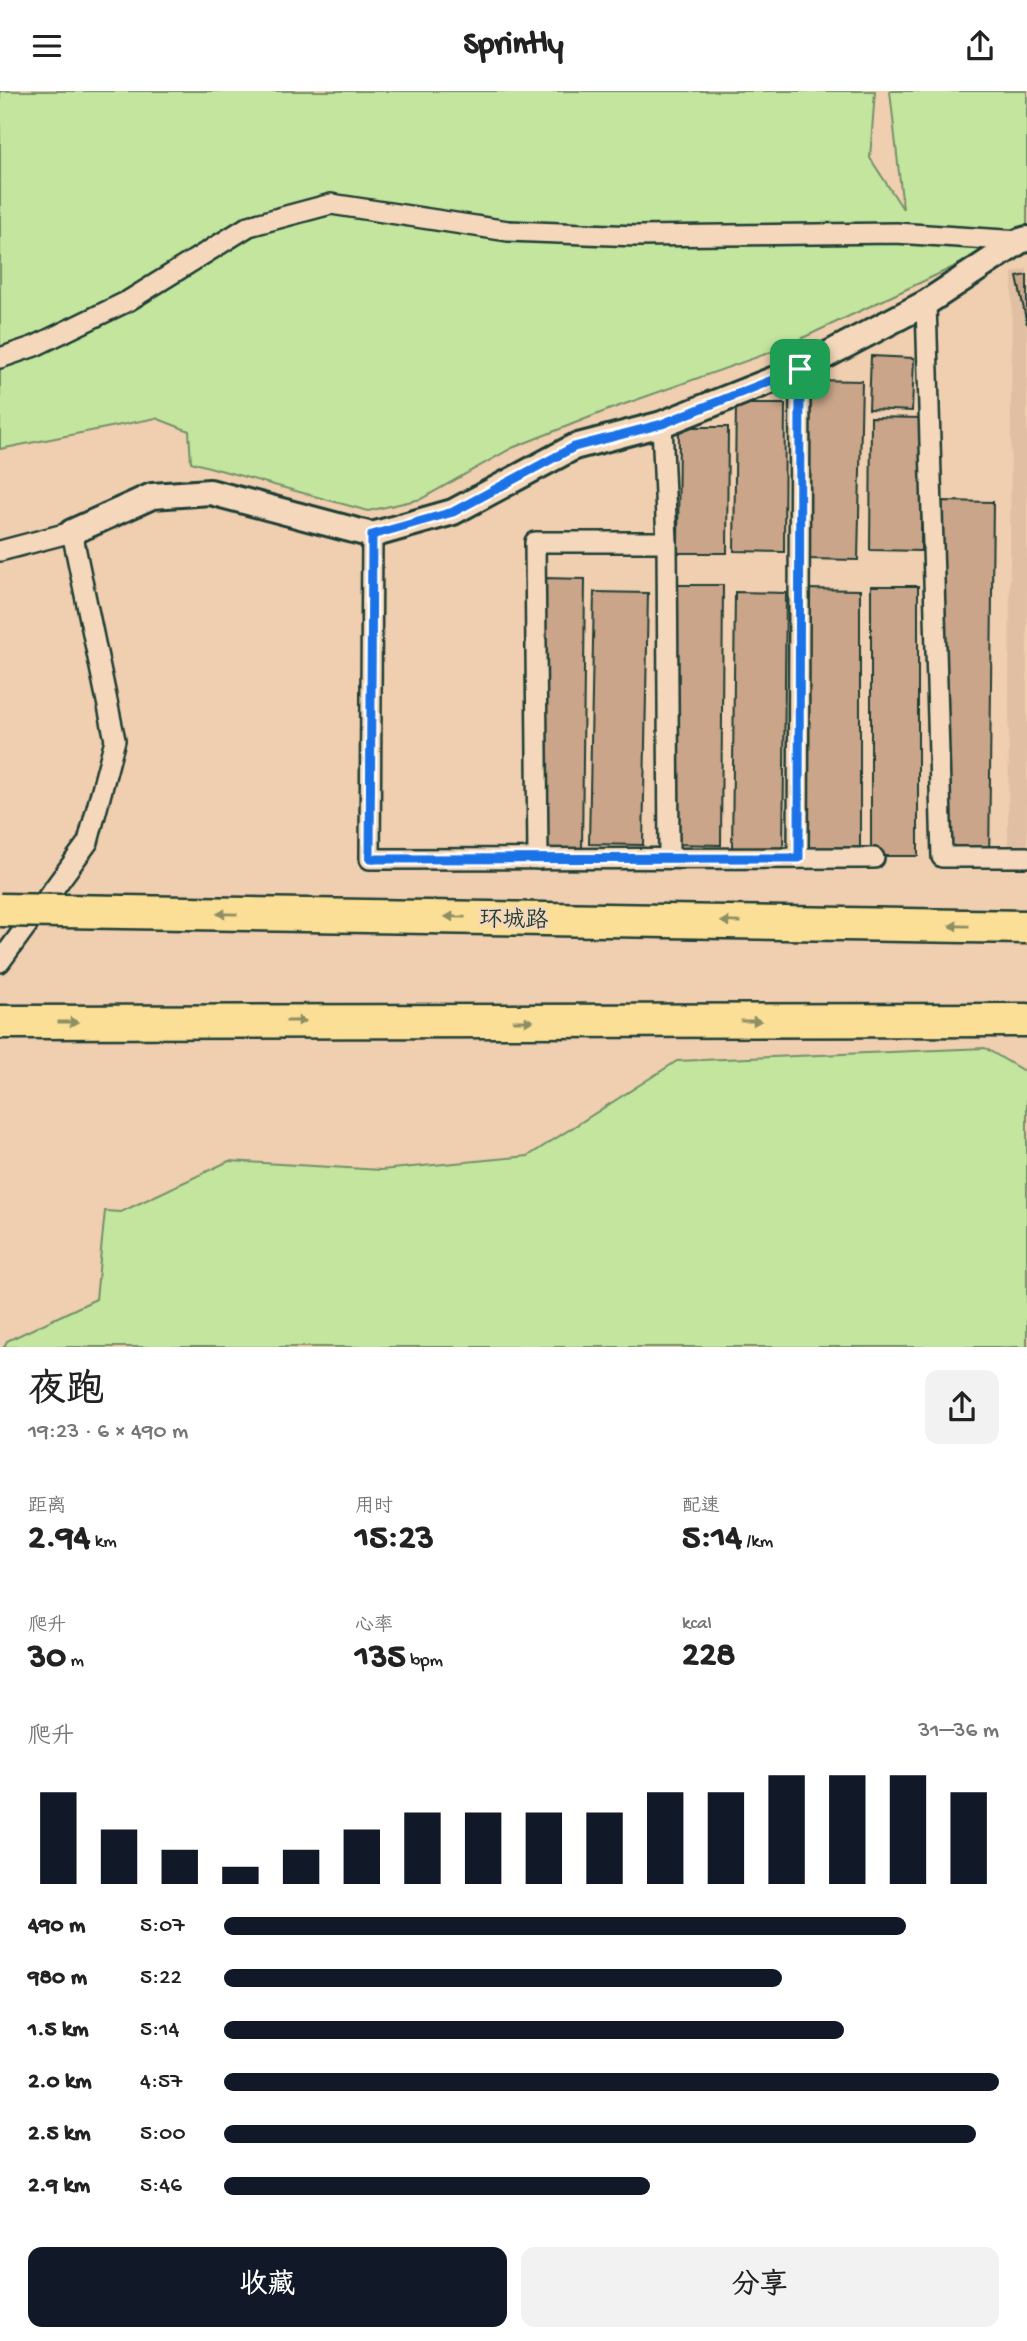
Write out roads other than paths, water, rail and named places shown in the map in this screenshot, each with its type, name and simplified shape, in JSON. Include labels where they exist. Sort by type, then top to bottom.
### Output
[{"type":"main road","name":"环城路","points":[[0,910],[1027,927]]},
{"type":"main road","points":[[0,1022],[1027,1020]]},
{"type":"street","points":[[0,358],[35,346],[128,301],[249,226],[331,204],[508,231],[637,236],[897,233],[1024,240]]},
{"type":"street","points":[[0,551],[72,532],[152,496],[210,492],[372,535],[453,512],[574,447],[662,424],[800,369],[926,303],[1024,240]]},
{"type":"street","points":[[926,303],[943,857],[1027,857]]},
{"type":"street","points":[[799,858],[800,369]]},
{"type":"street","points":[[662,424],[667,542],[669,859]]},
{"type":"street","points":[[0,962],[88,842],[115,740],[72,532]]},
{"type":"street","points":[[372,535],[370,859],[874,858]]},
{"type":"street","points":[[538,859],[536,542],[667,542]]}]
